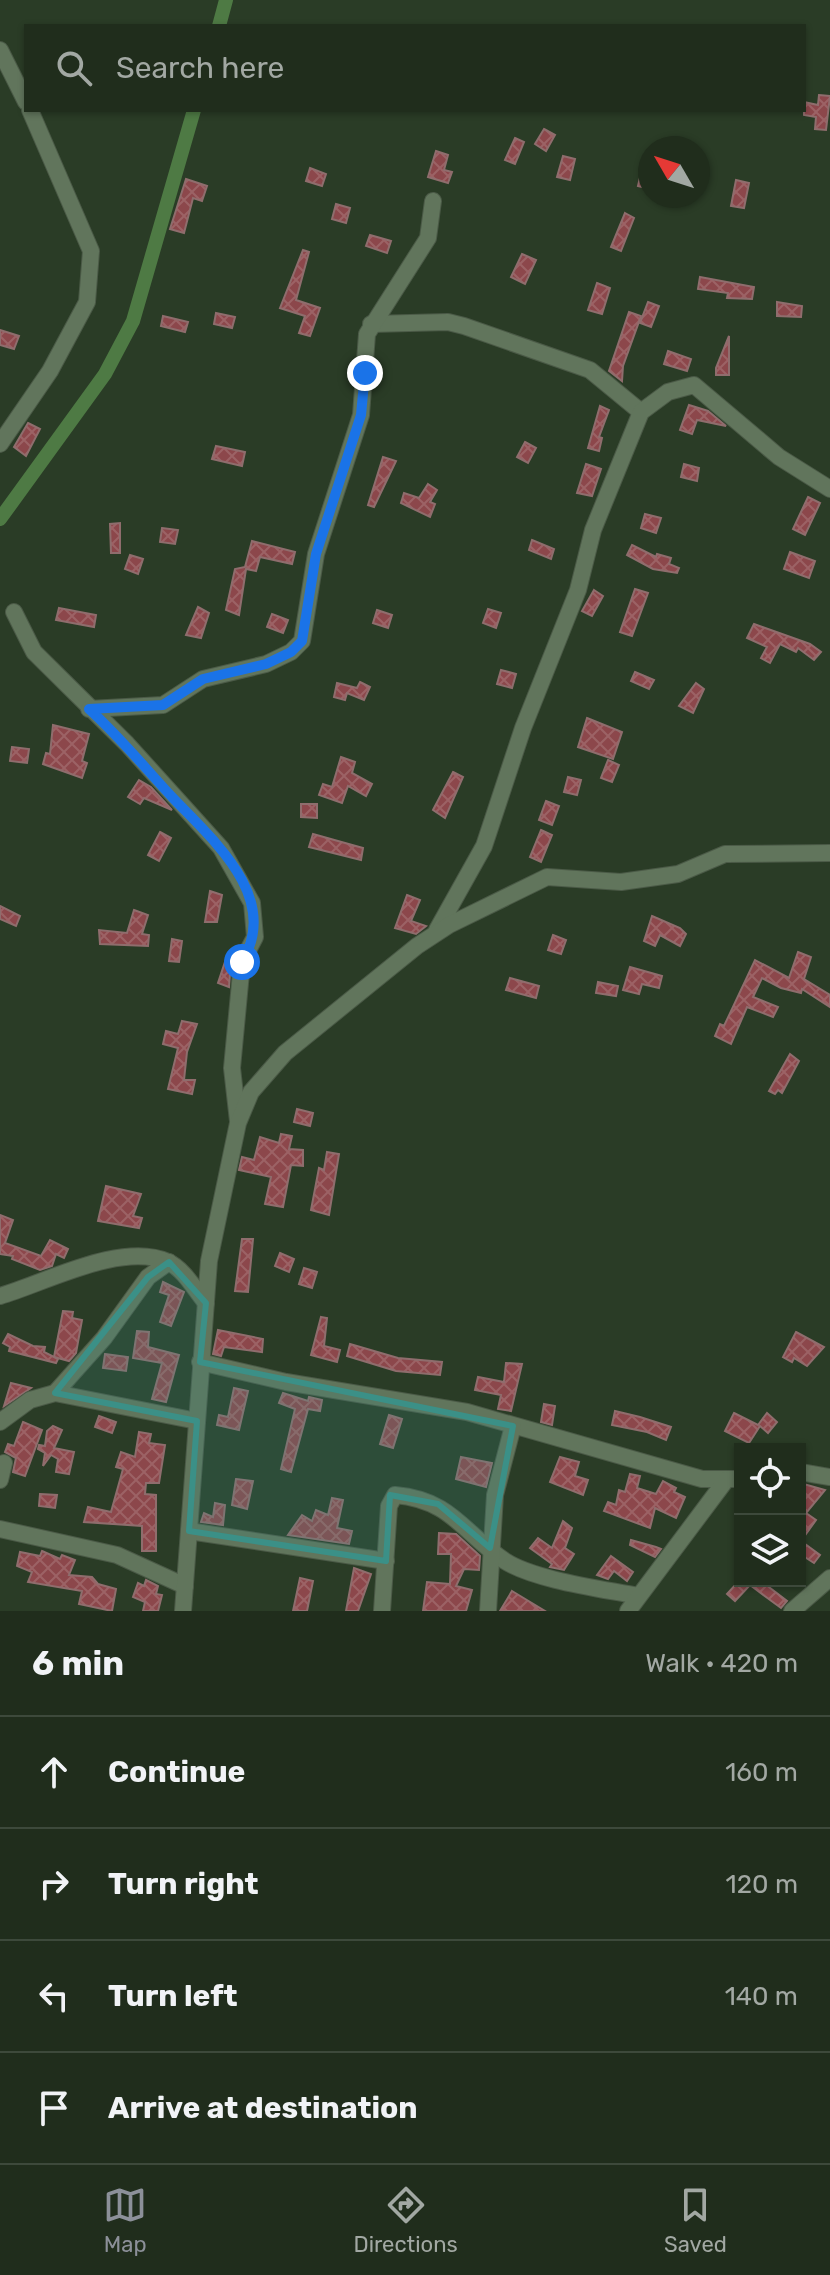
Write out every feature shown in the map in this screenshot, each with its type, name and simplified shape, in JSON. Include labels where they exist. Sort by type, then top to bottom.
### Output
[{"type":"street","points":[[0,50],[24,98]]},
{"type":"street","points":[[0,444],[50,371],[87,302],[91,251],[31,112]]},
{"type":"street","points":[[89,709],[163,705],[203,679],[266,664],[291,652],[302,641],[316,554],[361,415],[366,345],[371,324],[428,238],[433,201]]},
{"type":"street","points":[[371,324],[448,322],[464,326],[590,370],[641,412]]},
{"type":"street","points":[[434,935],[484,846],[523,728],[578,590],[593,530],[641,412],[668,392],[694,385],[779,457],[830,489]]},
{"type":"street","points":[[14,612],[34,652],[127,744],[221,848],[252,903],[255,937],[242,962],[232,1068],[238,1123]]},
{"type":"street","points":[[183,1611],[209,1261],[238,1123],[251,1092],[285,1053],[434,935],[547,877],[621,882],[678,874],[725,854],[830,853]]},
{"type":"street","points":[[0,1296],[101,1261],[153,1257],[169,1262],[206,1303]]},
{"type":"street","points":[[55,1393],[104,1338],[148,1277],[169,1262]]},
{"type":"street","points":[[200,1362],[286,1382],[467,1412],[702,1479],[733,1480]]},
{"type":"street","points":[[0,1422],[30,1400],[55,1393],[197,1421]]},
{"type":"street","points":[[488,1611],[495,1495],[513,1426]]},
{"type":"street","points":[[806,1473],[830,1477]]},
{"type":"street","points":[[628,1611],[733,1480]]},
{"type":"street","points":[[382,1611],[389,1506],[395,1495],[438,1504],[506,1562],[534,1572],[638,1596]]},
{"type":"street","points":[[0,1529],[117,1555],[185,1586]]},
{"type":"street","points":[[189,1531],[386,1561]]},
{"type":"street","points":[[792,1611],[830,1578]]},
{"type":"highlighted area","points":[[169,1262],[206,1303],[200,1362],[513,1426],[490,1548],[438,1504],[390,1495],[386,1561],[189,1531],[197,1421],[55,1393],[148,1277]]},
{"type":"building","points":[[819,95],[830,96],[826,130],[815,129],[816,117],[804,115],[806,102],[818,105]]},
{"type":"building","points":[[544,129],[555,135],[546,151],[535,144]]},
{"type":"building","points":[[515,138],[524,142],[515,164],[505,160]]},
{"type":"building","points":[[436,151],[448,155],[444,170],[452,172],[448,183],[428,177]]},
{"type":"building","points":[[563,156],[575,159],[570,180],[557,177]]},
{"type":"building","points":[[310,168],[326,174],[322,186],[306,181]]},
{"type":"building","points":[[186,179],[207,186],[202,201],[193,198],[184,233],[170,229]]},
{"type":"building","points":[[736,180],[749,183],[744,208],[731,206]]},
{"type":"building","points":[[336,204],[350,208],[346,223],[332,219]]},
{"type":"building","points":[[625,213],[634,218],[621,251],[611,247]]},
{"type":"building","points":[[370,235],[391,241],[387,253],[366,246]]},
{"type":"building","points":[[303,250],[309,252],[296,300],[320,308],[310,336],[299,333],[305,316],[280,308]]},
{"type":"building","points":[[522,254],[536,260],[525,284],[511,277]]},
{"type":"building","points":[[700,277],[754,287],[752,299],[727,298],[728,293],[698,289]]},
{"type":"building","points":[[597,283],[610,288],[602,314],[588,310]]},
{"type":"building","points":[[648,302],[659,306],[651,327],[640,323]]},
{"type":"building","points":[[777,302],[802,306],[801,317],[777,316]]},
{"type":"building","points":[[629,312],[641,316],[623,366],[622,381],[609,371]]},
{"type":"building","points":[[216,313],[235,317],[232,328],[214,324]]},
{"type":"building","points":[[163,316],[188,322],[185,332],[161,326]]},
{"type":"building","points":[[0,330],[19,336],[14,349],[0,345]]},
{"type":"building","points":[[729,336],[729,375],[716,375],[716,368]]},
{"type":"building","points":[[668,351],[691,359],[687,371],[664,364]]},
{"type":"building","points":[[689,405],[708,411],[726,426],[697,420],[692,434],[680,430]]},
{"type":"building","points":[[600,406],[609,410],[599,437],[602,438],[599,451],[588,448]]},
{"type":"building","points":[[28,423],[40,429],[26,456],[14,447]]},
{"type":"building","points":[[525,442],[536,448],[528,463],[517,457]]},
{"type":"building","points":[[216,446],[245,452],[242,466],[212,459]]},
{"type":"building","points":[[383,457],[396,461],[374,507],[368,505]]},
{"type":"building","points":[[586,464],[601,469],[592,496],[577,493]]},
{"type":"building","points":[[684,464],[699,468],[697,481],[681,477]]},
{"type":"building","points":[[428,484],[437,490],[430,502],[435,504],[430,517],[401,503],[404,493],[419,498]]},
{"type":"building","points":[[808,497],[820,503],[805,535],[793,529]]},
{"type":"building","points":[[645,514],[661,518],[656,533],[641,528]]},
{"type":"building","points":[[120,523],[120,553],[111,553],[110,524]]},
{"type":"building","points":[[162,528],[178,530],[175,544],[160,542]]},
{"type":"building","points":[[532,540],[554,549],[551,559],[529,550]]},
{"type":"building","points":[[252,541],[295,552],[292,564],[260,557],[256,571],[246,569],[239,615],[226,610],[235,569],[245,567]]},
{"type":"building","points":[[632,545],[656,557],[657,554],[671,558],[669,564],[679,568],[677,573],[653,569],[627,555]]},
{"type":"building","points":[[790,552],[815,561],[809,578],[784,569]]},
{"type":"building","points":[[130,555],[143,559],[138,574],[125,569]]},
{"type":"building","points":[[635,589],[648,593],[632,636],[620,632]]},
{"type":"building","points":[[594,590],[603,596],[592,616],[582,611]]},
{"type":"building","points":[[198,607],[209,613],[201,638],[186,635]]},
{"type":"building","points":[[59,608],[96,615],[94,627],[56,620]]},
{"type":"building","points":[[488,609],[501,613],[496,628],[483,623]]},
{"type":"building","points":[[377,610],[392,615],[388,628],[373,623]]},
{"type":"building","points":[[272,614],[288,620],[283,633],[267,627]]},
{"type":"building","points":[[754,624],[810,644],[821,652],[814,660],[798,648],[796,652],[780,644],[770,663],[761,658],[767,647],[747,638]]},
{"type":"building","points":[[501,670],[516,674],[512,688],[497,684]]},
{"type":"building","points":[[635,672],[654,680],[649,689],[631,681]]},
{"type":"building","points":[[360,682],[370,687],[364,700],[347,693],[345,700],[334,697],[337,683],[357,688]]},
{"type":"building","points":[[696,683],[704,689],[693,713],[679,706]]},
{"type":"building","points":[[587,718],[622,732],[613,759],[578,747]]},
{"type":"building","points":[[53,725],[89,734],[82,761],[87,763],[82,778],[43,764],[46,753],[50,754]]},
{"type":"building","points":[[12,747],[29,749],[27,763],[10,761]]},
{"type":"building","points":[[341,757],[355,762],[352,773],[372,784],[366,796],[348,786],[342,803],[319,795],[323,784],[332,787]]},
{"type":"building","points":[[608,760],[619,765],[612,782],[601,778]]},
{"type":"building","points":[[453,772],[463,777],[445,818],[433,810]]},
{"type":"building","points":[[568,777],[581,780],[577,795],[564,792]]},
{"type":"building","points":[[139,780],[151,787],[172,810],[144,798],[140,804],[128,797]]},
{"type":"building","points":[[546,801],[559,806],[552,825],[539,820]]},
{"type":"building","points":[[301,804],[317,804],[317,818],[301,817]]},
{"type":"building","points":[[541,830],[552,835],[541,862],[530,857]]},
{"type":"building","points":[[160,832],[171,838],[159,861],[148,855]]},
{"type":"building","points":[[313,834],[363,848],[361,860],[309,847]]},
{"type":"building","points":[[210,891],[222,895],[217,922],[205,922]]},
{"type":"building","points":[[407,895],[420,900],[411,921],[426,926],[416,934],[395,928]]},
{"type":"building","points":[[0,906],[20,916],[16,926],[0,919]]},
{"type":"building","points":[[134,910],[148,915],[142,934],[149,935],[148,946],[100,944],[99,930],[127,933]]},
{"type":"building","points":[[652,916],[680,928],[686,934],[680,946],[660,935],[655,946],[644,941]]},
{"type":"building","points":[[553,935],[566,940],[561,954],[548,950]]},
{"type":"building","points":[[172,939],[182,941],[179,962],[169,961]]},
{"type":"building","points":[[798,952],[811,957],[804,979],[830,995],[830,1007],[802,989],[801,993],[781,988],[762,978],[753,997],[778,1007],[773,1017],[747,1007],[731,1044],[715,1036],[720,1024],[724,1026],[755,960],[789,978]]},
{"type":"building","points":[[226,959],[231,960],[229,987],[218,983]]},
{"type":"building","points":[[630,967],[662,976],[659,988],[642,984],[639,994],[623,990]]},
{"type":"building","points":[[510,978],[539,986],[536,998],[506,990]]},
{"type":"building","points":[[598,982],[618,986],[616,996],[596,993]]},
{"type":"building","points":[[182,1021],[197,1024],[187,1052],[184,1080],[195,1080],[192,1094],[168,1089],[178,1048],[163,1044],[166,1031],[178,1034]]},
{"type":"building","points":[[790,1054],[799,1061],[782,1093],[778,1090],[775,1094],[769,1091]]},
{"type":"building","points":[[297,1109],[313,1113],[310,1126],[294,1122]]},
{"type":"building","points":[[281,1134],[292,1136],[289,1149],[303,1150],[303,1166],[291,1165],[283,1207],[265,1204],[271,1177],[239,1170],[242,1157],[254,1160],[260,1137],[279,1143]]},
{"type":"building","points":[[327,1152],[339,1154],[329,1215],[311,1210],[319,1168],[324,1170]]},
{"type":"building","points":[[106,1186],[141,1194],[133,1216],[142,1218],[139,1228],[98,1221]]},
{"type":"building","points":[[0,1215],[13,1220],[5,1243],[41,1256],[50,1240],[68,1249],[64,1258],[56,1254],[52,1266],[40,1270],[12,1259],[13,1256],[0,1254]]},
{"type":"building","points":[[242,1239],[253,1239],[248,1292],[235,1291]]},
{"type":"building","points":[[280,1253],[294,1259],[289,1272],[275,1266]]},
{"type":"building","points":[[304,1268],[317,1272],[312,1288],[299,1284]]},
{"type":"building","points":[[163,1282],[184,1292],[171,1326],[160,1322],[169,1295],[160,1292]]},
{"type":"building","points":[[63,1311],[73,1312],[72,1318],[82,1320],[76,1353],[69,1361],[54,1357]]},
{"type":"building","points":[[321,1317],[327,1318],[324,1346],[340,1350],[337,1362],[311,1355]]},
{"type":"building","points":[[218,1330],[263,1339],[262,1352],[224,1347],[221,1356],[213,1354]]},
{"type":"building","points":[[137,1331],[149,1332],[148,1347],[179,1355],[166,1402],[152,1399],[162,1363],[133,1358]]},
{"type":"building","points":[[796,1332],[824,1347],[807,1366],[794,1358],[792,1362],[783,1357]]},
{"type":"building","points":[[8,1334],[33,1346],[45,1347],[44,1352],[58,1359],[56,1363],[9,1351],[10,1347],[3,1343]]},
{"type":"building","points":[[350,1344],[398,1358],[442,1362],[440,1375],[396,1371],[347,1356]]},
{"type":"building","points":[[105,1354],[128,1357],[126,1371],[103,1368]]},
{"type":"building","points":[[506,1363],[522,1364],[511,1411],[498,1409],[501,1395],[475,1390],[478,1377],[504,1382]]},
{"type":"building","points":[[11,1383],[31,1388],[4,1406]]},
{"type":"building","points":[[234,1388],[248,1391],[239,1430],[217,1425],[219,1415],[228,1417]]},
{"type":"building","points":[[283,1393],[308,1401],[309,1397],[322,1400],[320,1411],[308,1409],[291,1472],[281,1469],[295,1409],[279,1403]]},
{"type":"building","points":[[544,1404],[555,1406],[552,1425],[541,1422]]},
{"type":"building","points":[[615,1411],[671,1427],[666,1440],[647,1432],[612,1425]]},
{"type":"building","points":[[734,1413],[758,1425],[767,1413],[777,1422],[768,1433],[760,1426],[749,1443],[725,1431]]},
{"type":"building","points":[[389,1415],[402,1419],[393,1448],[380,1444]]},
{"type":"building","points":[[99,1416],[116,1422],[112,1433],[95,1427]]},
{"type":"building","points":[[23,1422],[42,1430],[25,1476],[13,1472],[16,1458],[5,1452],[8,1444],[14,1446]]},
{"type":"building","points":[[53,1426],[62,1430],[54,1448],[74,1452],[69,1474],[56,1472],[58,1459],[51,1455],[43,1466],[45,1453],[38,1449],[39,1445],[45,1446],[47,1431]]},
{"type":"building","points":[[139,1432],[151,1434],[149,1443],[165,1445],[159,1483],[146,1483],[145,1494],[156,1495],[156,1551],[142,1551],[142,1526],[84,1522],[88,1507],[111,1512],[123,1469],[116,1467],[121,1452],[135,1457]]},
{"type":"building","points":[[461,1457],[492,1463],[486,1487],[456,1479]]},
{"type":"building","points":[[560,1457],[579,1462],[575,1476],[588,1480],[583,1495],[550,1482]]},
{"type":"building","points":[[630,1474],[640,1476],[637,1488],[656,1494],[663,1481],[676,1488],[674,1492],[685,1497],[676,1518],[655,1508],[650,1528],[604,1511],[608,1502],[616,1505],[619,1490],[625,1492]]},
{"type":"building","points":[[236,1479],[253,1481],[247,1509],[232,1505]]},
{"type":"building","points":[[806,1485],[825,1490],[806,1513]]},
{"type":"building","points":[[40,1494],[57,1495],[55,1508],[39,1506]]},
{"type":"building","points":[[332,1498],[343,1500],[337,1528],[352,1531],[349,1544],[288,1535],[302,1515],[312,1521],[316,1510],[328,1515]]},
{"type":"building","points":[[215,1503],[225,1505],[223,1525],[201,1522],[204,1513],[213,1517]]},
{"type":"building","points":[[806,1513],[816,1520],[806,1534]]},
{"type":"building","points":[[563,1521],[572,1528],[565,1548],[574,1554],[564,1570],[550,1567],[552,1564],[530,1548],[538,1538],[552,1548]]},
{"type":"building","points":[[439,1533],[456,1534],[480,1556],[479,1570],[464,1569],[456,1586],[472,1590],[466,1611],[423,1611],[427,1582],[450,1584],[451,1554],[438,1554]]},
{"type":"building","points":[[631,1540],[661,1549],[655,1557],[630,1545]]},
{"type":"building","points":[[806,1545],[820,1555],[814,1563],[806,1558]]},
{"type":"building","points":[[42,1551],[60,1559],[62,1555],[75,1560],[69,1575],[92,1577],[98,1584],[116,1589],[112,1611],[79,1604],[82,1591],[28,1582],[32,1572],[17,1566],[20,1552],[40,1556]]},
{"type":"building","points":[[611,1556],[633,1572],[627,1581],[614,1571],[608,1579],[597,1575]]},
{"type":"building","points":[[354,1568],[371,1574],[358,1611],[346,1611]]},
{"type":"building","points":[[300,1578],[313,1581],[307,1611],[293,1611]]},
{"type":"building","points":[[146,1580],[158,1586],[156,1594],[162,1595],[158,1611],[143,1611],[145,1602],[133,1597],[138,1583],[144,1586]]},
{"type":"building","points":[[734,1586],[748,1587],[735,1601],[727,1594]]},
{"type":"building","points":[[753,1587],[769,1587],[787,1601],[781,1608]]},
{"type":"building","points":[[512,1591],[545,1611],[500,1611]]},
{"type":"waterway","points":[[220,24],[226,0]]},
{"type":"waterway","points":[[0,519],[105,374],[133,321],[193,112]]},
{"type":"route","points":[[242,962],[255,937],[256,923],[252,903],[237,873],[199,822],[171,796],[127,744],[89,709],[163,705],[182,696],[203,679],[266,664],[291,652],[302,641],[307,630],[316,554],[361,415],[365,373]]}]
